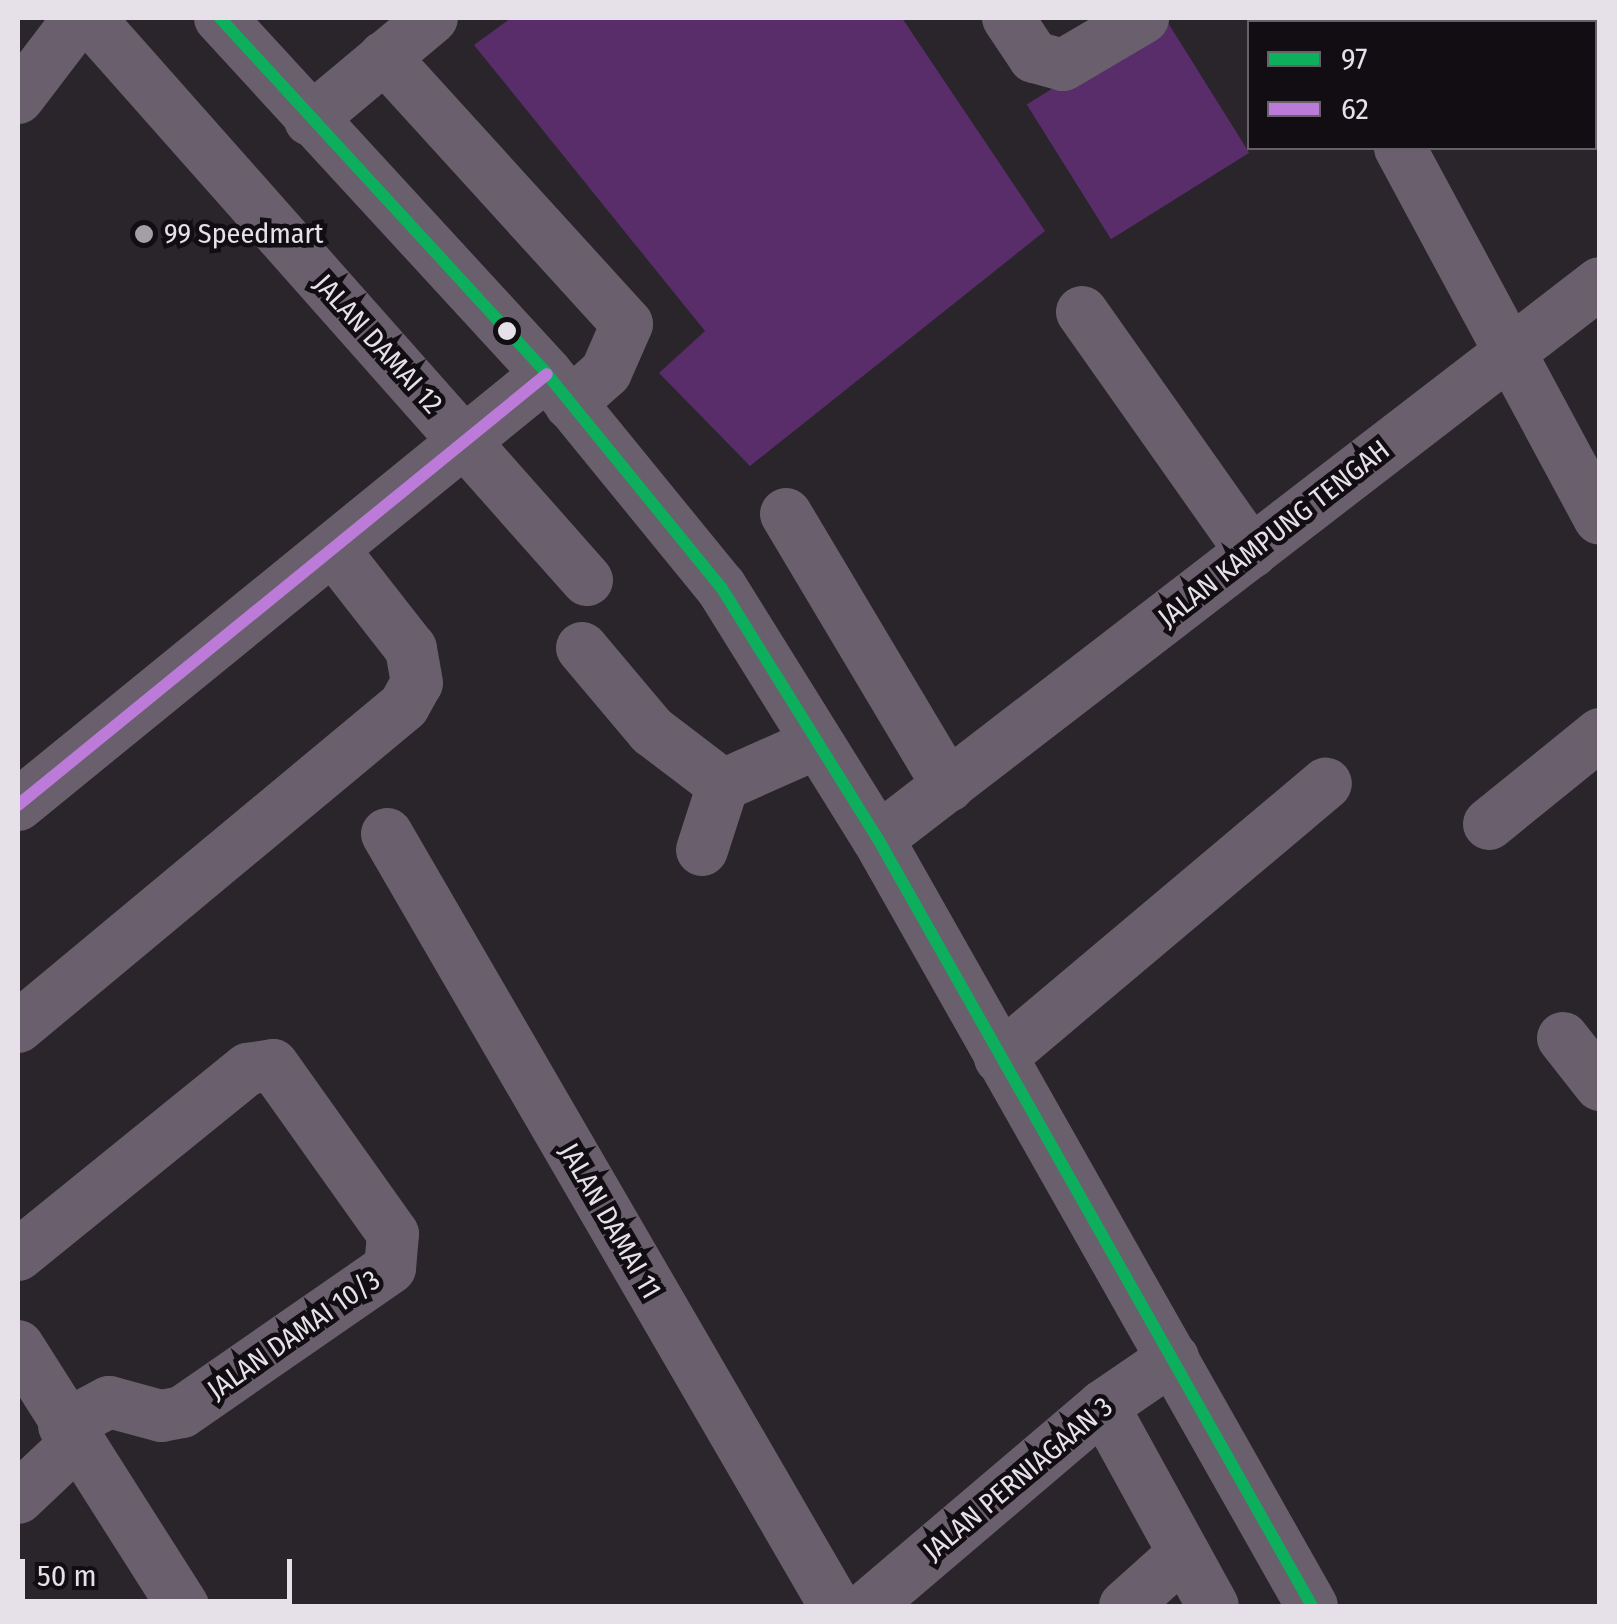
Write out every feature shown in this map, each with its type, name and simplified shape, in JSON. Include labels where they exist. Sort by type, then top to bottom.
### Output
[{"type":"street","points":[[18,98],[79,18]]},
{"type":"street","name":"JALAN DAMAI 12","points":[[89,18],[587,580]]},
{"type":"street","points":[[220,18],[559,389],[721,587],[814,744],[878,839],[1312,1606]]},
{"type":"street","points":[[310,120],[432,18]]},
{"type":"street","points":[[1008,18],[1034,57],[1063,65],[1143,18]]},
{"type":"street","points":[[18,805],[465,442],[559,389],[606,372],[628,324],[384,57]]},
{"type":"street","points":[[1401,150],[1600,519]]},
{"type":"street","name":"JALAN KAMPUNG TENGAH","points":[[878,839],[1600,283]]},
{"type":"street","points":[[1082,312],[1250,552]]},
{"type":"street","points":[[786,514],[948,786]]},
{"type":"street","points":[[18,1027],[404,706],[416,684],[411,649],[333,549]]},
{"type":"street","points":[[582,648],[652,731],[722,785]]},
{"type":"street","points":[[1489,824],[1600,734]]},
{"type":"street","points":[[702,850],[722,785],[814,744]]},
{"type":"street","points":[[1000,1058],[1326,783]]},
{"type":"street","name":"JALAN DAMAI 11","points":[[388,834],[834,1606]]},
{"type":"street","points":[[1563,1038],[1600,1085]]},
{"type":"street","name":"JALAN DAMAI 10/3","points":[[18,1256],[248,1069],[273,1065],[394,1234],[390,1268],[182,1412],[161,1416],[108,1402],[68,1436]]},
{"type":"street","points":[[18,1346],[68,1436],[183,1606]]},
{"type":"street","name":"JALAN PERNIAGAAN 3","points":[[887,1600],[1103,1406],[1173,1358]]},
{"type":"street","points":[[1103,1406],[1213,1606]]},
{"type":"street","points":[[18,1498],[68,1436]]},
{"type":"street","points":[[1125,1606],[1184,1553]]},
{"type":"shaded area","points":[[511,18],[902,18],[1045,231],[750,466],[659,373],[705,331],[474,45]]},
{"type":"shaded area","points":[[1165,18],[1249,153],[1111,239],[1027,104]]},
{"type":"transit line","name":"97","points":[[220,18],[547,374],[721,587],[878,839],[1312,1606]]},
{"type":"transit line","name":"62","points":[[18,805],[547,374]]},
{"type":"place","name":"99 Speedmart","points":[[144,234]]}]
